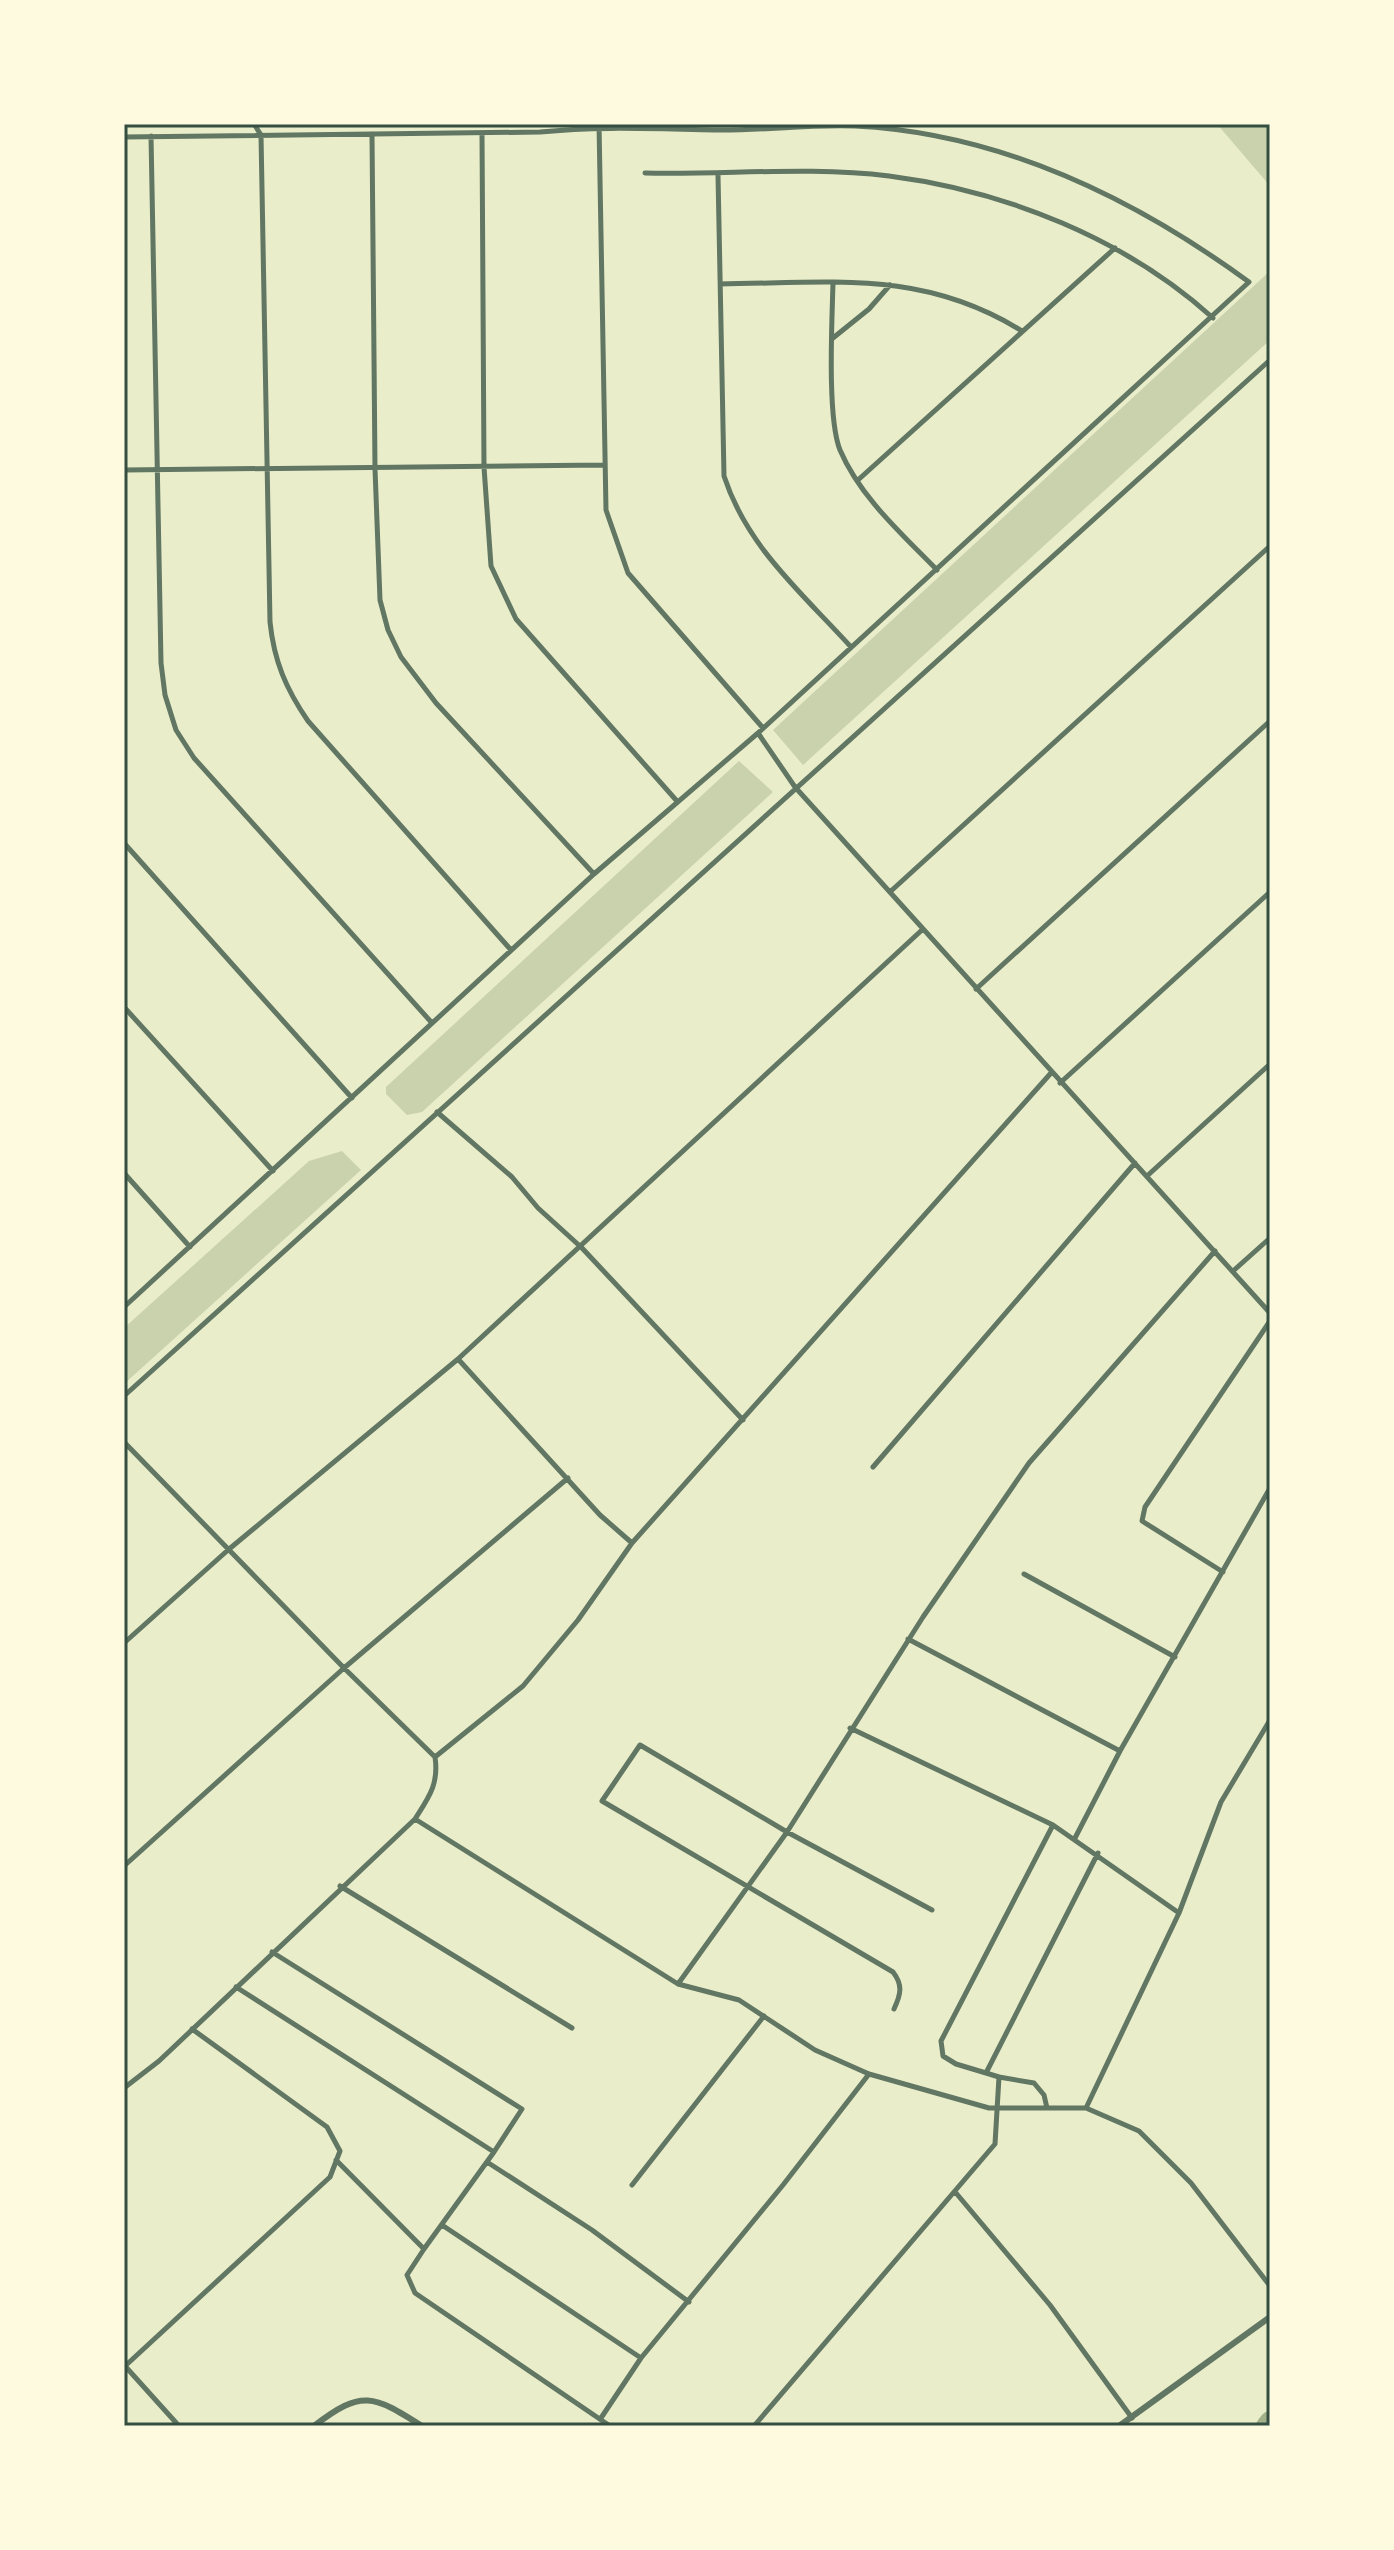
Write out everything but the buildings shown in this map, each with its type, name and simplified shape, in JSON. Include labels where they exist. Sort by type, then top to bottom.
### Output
[{"type":"street","points":[[254,124],[261,135],[270,622],[274,655],[288,691],[332,749],[511,950]]},
{"type":"street","points":[[599,125],[603,465],[606,510],[628,573],[760,731],[795,787],[1270,1313]]},
{"type":"street","points":[[124,137],[482,133],[599,125],[855,126],[928,135],[998,151],[1106,194],[1208,252],[1249,282],[760,731],[676,800],[594,874],[124,1307]]},
{"type":"street","points":[[482,133],[484,467],[491,566],[500,592],[516,619],[676,800]]},
{"type":"street","points":[[372,134],[375,469],[380,600],[388,630],[401,657],[436,703],[594,874]]},
{"type":"street","points":[[151,136],[160,470],[161,663],[165,695],[176,730],[219,790],[432,1023]]},
{"type":"street","points":[[645,173],[718,175],[813,172],[888,176],[930,184],[1021,208],[1115,248],[1176,284],[1213,318]]},
{"type":"street","points":[[718,175],[724,476],[735,508],[753,539],[851,647]]},
{"type":"street","points":[[858,480],[1115,248]]},
{"type":"street","points":[[720,284],[865,281],[963,301],[989,311],[1022,331]]},
{"type":"street","points":[[833,283],[832,338],[839,448],[858,480],[888,519],[937,570]]},
{"type":"street","points":[[832,338],[869,309],[890,285]]},
{"type":"street","points":[[124,1396],[1270,360]]},
{"type":"street","points":[[124,470],[603,465]]},
{"type":"street","points":[[891,891],[1270,546]]},
{"type":"street","points":[[976,989],[1270,721]]},
{"type":"street","points":[[124,843],[352,1098]]},
{"type":"street","points":[[1060,1083],[1270,892]]},
{"type":"street","points":[[124,1643],[228,1550],[458,1359],[582,1248],[923,929]]},
{"type":"street","points":[[124,1007],[273,1171]]},
{"type":"street","points":[[1147,1176],[1270,1064]]},
{"type":"street","points":[[435,1757],[523,1686],[578,1620],[632,1543],[1051,1073]]},
{"type":"street","points":[[436,1112],[477,1144],[582,1248],[743,1420]]},
{"type":"street","points":[[873,1467],[1135,1163]]},
{"type":"street","points":[[124,1173],[190,1247]]},
{"type":"street","points":[[1233,1271],[1270,1238]]},
{"type":"street","points":[[678,1984],[787,1832],[908,1639],[1029,1463],[1215,1251]]},
{"type":"street","points":[[1223,1572],[1142,1521],[1145,1507],[1270,1321]]},
{"type":"street","points":[[458,1359],[632,1543]]},
{"type":"street","points":[[124,1442],[435,1757],[438,1774],[434,1790],[415,1819],[340,1886],[159,2061],[124,2088]]},
{"type":"street","points":[[124,1866],[344,1668],[568,1478]]},
{"type":"street","points":[[1075,1838],[1120,1751],[1270,1488]]},
{"type":"street","points":[[1024,1574],[1175,1657]]},
{"type":"street","points":[[908,1639],[1120,1751]]},
{"type":"street","points":[[1086,2108],[1179,1913],[1221,1802],[1270,1720]]},
{"type":"street","points":[[850,1728],[1053,1825],[1098,1853],[1179,1913]]},
{"type":"street","points":[[894,2009],[900,1981],[893,1972],[747,1889],[602,1801],[640,1745],[787,1832],[932,1910]]},
{"type":"street","points":[[415,1819],[678,1984],[739,2000],[815,2050],[869,2074],[999,2110],[1086,2108],[1139,2131],[1191,2183],[1270,2286]]},
{"type":"street","points":[[1047,2108],[1044,2095],[1034,2083],[999,2077],[943,2056],[941,2041],[1053,1825]]},
{"type":"street","points":[[986,2073],[1098,1853]]},
{"type":"street","points":[[340,1886],[572,2028]]},
{"type":"street","points":[[272,1952],[522,2109],[407,2275],[415,2293],[610,2426]]},
{"type":"street","points":[[236,1987],[494,2152]]},
{"type":"street","points":[[632,2185],[764,2016]]},
{"type":"street","points":[[179,2426],[125,2366],[330,2177],[340,2151],[327,2127],[192,2029]]},
{"type":"street","points":[[601,2418],[641,2358],[783,2185],[869,2074]]},
{"type":"street","points":[[754,2426],[995,2144],[999,2077]]},
{"type":"street","points":[[336,2160],[424,2249]]},
{"type":"street","points":[[487,2162],[592,2230],[689,2302]]},
{"type":"street","points":[[956,2193],[1050,2305],[1132,2418]]},
{"type":"street","points":[[442,2225],[641,2358]]},
{"type":"street","points":[[1119,2426],[1270,2317]]},
{"type":"street","points":[[314,2426],[341,2406],[363,2398],[384,2402],[422,2426]]},
{"type":"green space","points":[[1217,124],[1270,124],[1270,186]]},
{"type":"green space","points":[[1270,271],[1270,340],[803,765],[773,730]]},
{"type":"green space","points":[[739,761],[773,792],[422,1112],[407,1115],[386,1094],[386,1087]]},
{"type":"green space","points":[[342,1151],[361,1170],[124,1384],[124,1328],[309,1161]]},
{"type":"waterway","points":[[1266,2426],[1270,2421]]}]
